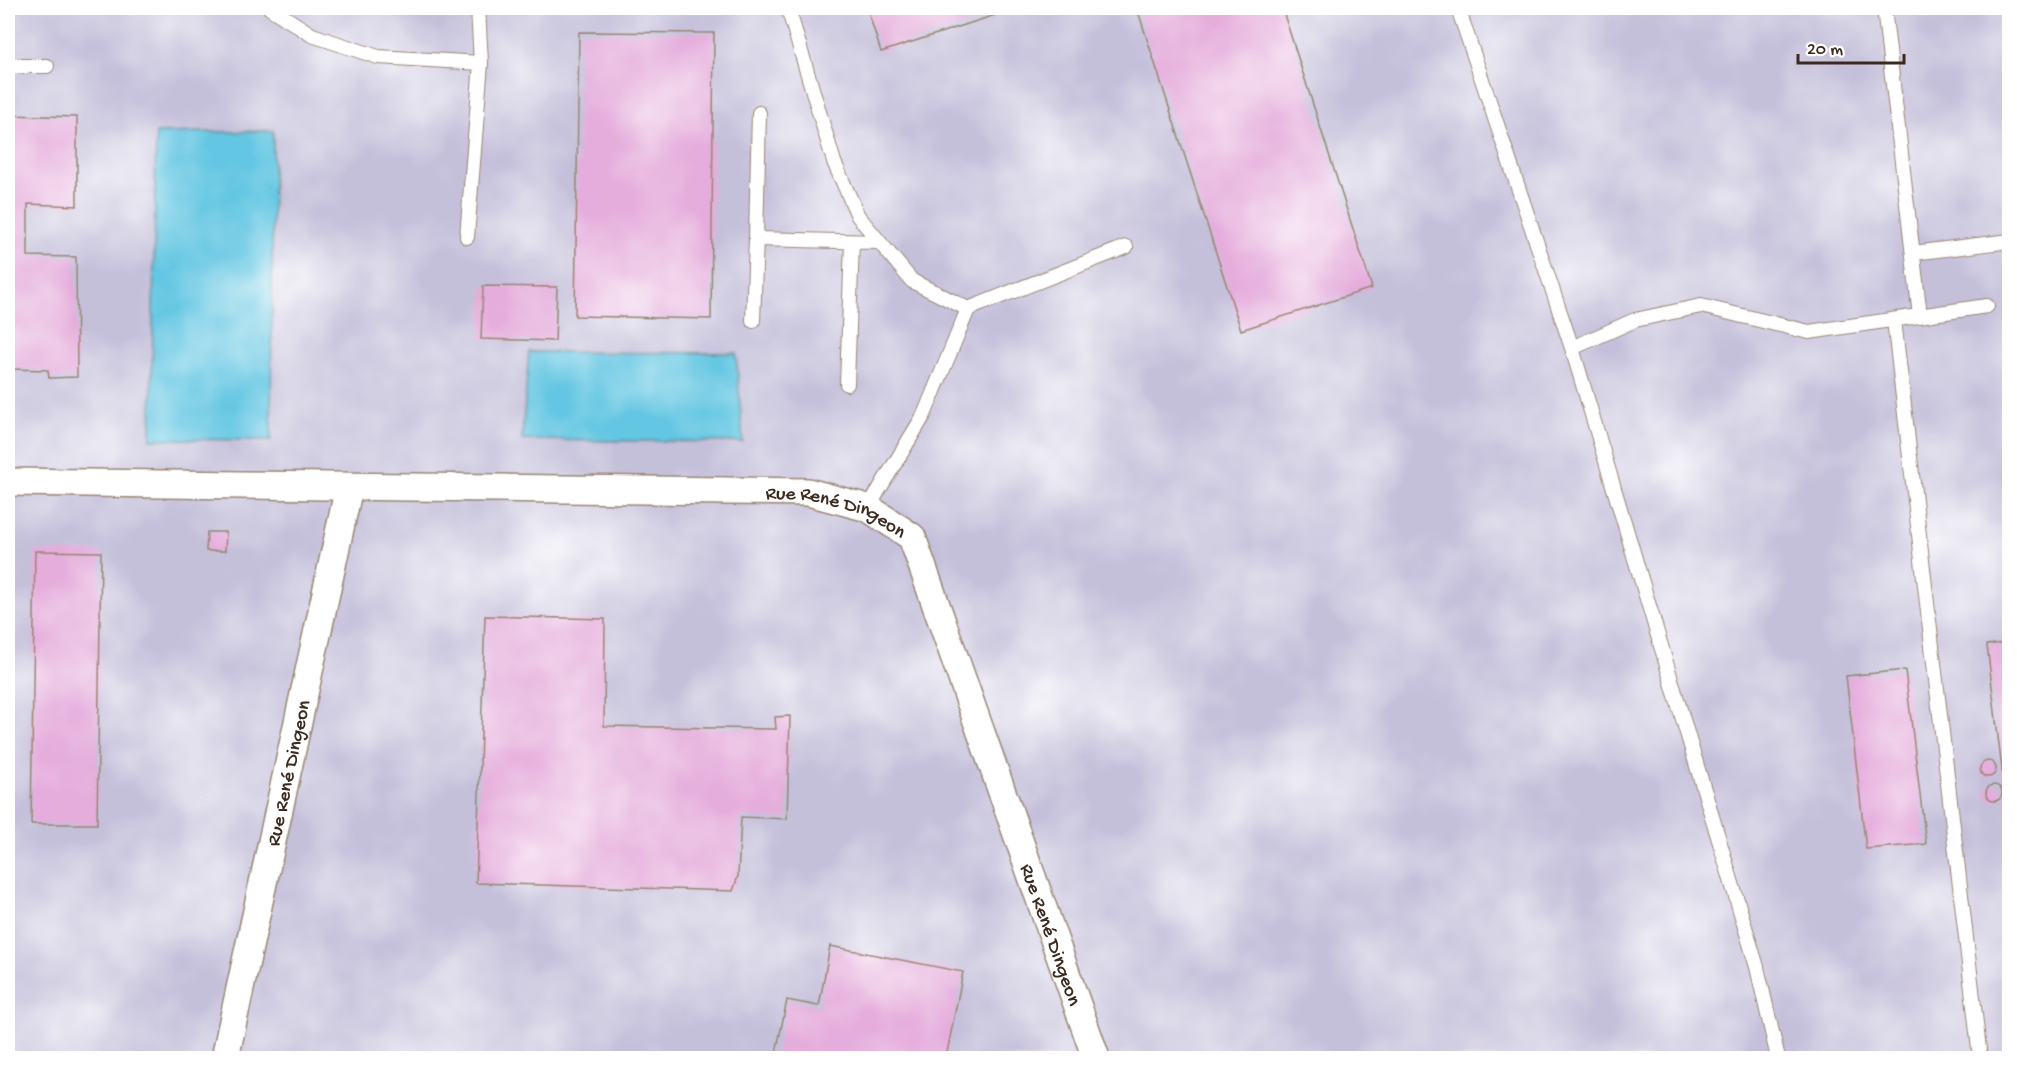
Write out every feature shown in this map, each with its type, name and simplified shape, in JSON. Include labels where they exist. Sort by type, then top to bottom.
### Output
[{"type":"street","name":"Rue René Dingeon","points":[[8,482],[808,492],[868,507],[912,537],[1096,1059]]},
{"type":"street","name":"Rue René Dingeon","points":[[225,1059],[349,487]]},
{"type":"lane","points":[[270,8],[312,35],[378,57],[481,63]]},
{"type":"lane","points":[[467,237],[481,63],[478,8]]},
{"type":"lane","points":[[788,8],[834,162],[858,216],[912,281],[968,309]]},
{"type":"lane","points":[[1458,8],[1572,348],[1757,967],[1778,1059]]},
{"type":"lane","points":[[1884,8],[1920,316]]},
{"type":"lane","points":[[8,66],[47,66]]},
{"type":"lane","points":[[753,321],[759,113]]},
{"type":"lane","points":[[756,239],[879,242]]},
{"type":"lane","points":[[848,384],[852,242]]},
{"type":"lane","points":[[1913,253],[2010,242]]},
{"type":"lane","points":[[868,507],[924,415],[968,309],[1126,247]]},
{"type":"lane","points":[[1572,348],[1635,320],[1701,306],[1809,332],[1987,306]]},
{"type":"lane","points":[[1894,320],[1980,1059]]},
{"type":"shaded area","points":[[8,8],[2009,8],[2009,1058],[8,1058]]},
{"type":"water","points":[[273,131],[271,440],[151,439],[156,133]]},
{"type":"water","points":[[529,352],[736,353],[743,442],[522,440]]},
{"type":"building","points":[[867,8],[1017,8],[881,52]]},
{"type":"building","points":[[1137,8],[1282,8],[1372,288],[1241,330]]},
{"type":"building","points":[[579,32],[714,33],[711,319],[575,316]]},
{"type":"building","points":[[8,115],[77,117],[77,206],[28,204],[28,256],[76,257],[77,377],[49,378],[48,370],[8,369]]},
{"type":"building","points":[[483,286],[557,287],[555,341],[481,339]]},
{"type":"building","points":[[207,532],[226,532],[225,551],[206,551]]},
{"type":"building","points":[[35,551],[101,552],[97,824],[31,824]]},
{"type":"building","points":[[485,616],[605,619],[604,726],[776,729],[775,717],[790,716],[787,819],[741,817],[738,876],[733,891],[476,883]]},
{"type":"building","points":[[2010,642],[2010,820],[2008,820],[1987,645]]},
{"type":"building","points":[[1905,670],[1926,844],[1866,849],[1846,676]]},
{"type":"building","points":[[1985,761],[1991,761],[1996,769],[1994,775],[1985,777],[1980,772],[1980,766]]},
{"type":"building","points":[[1991,785],[1997,785],[2002,793],[2000,799],[1991,801],[1986,796],[1986,790]]},
{"type":"building","points":[[830,946],[963,972],[946,1058],[914,1053],[913,1058],[775,1058],[787,1000],[819,1006]]}]
